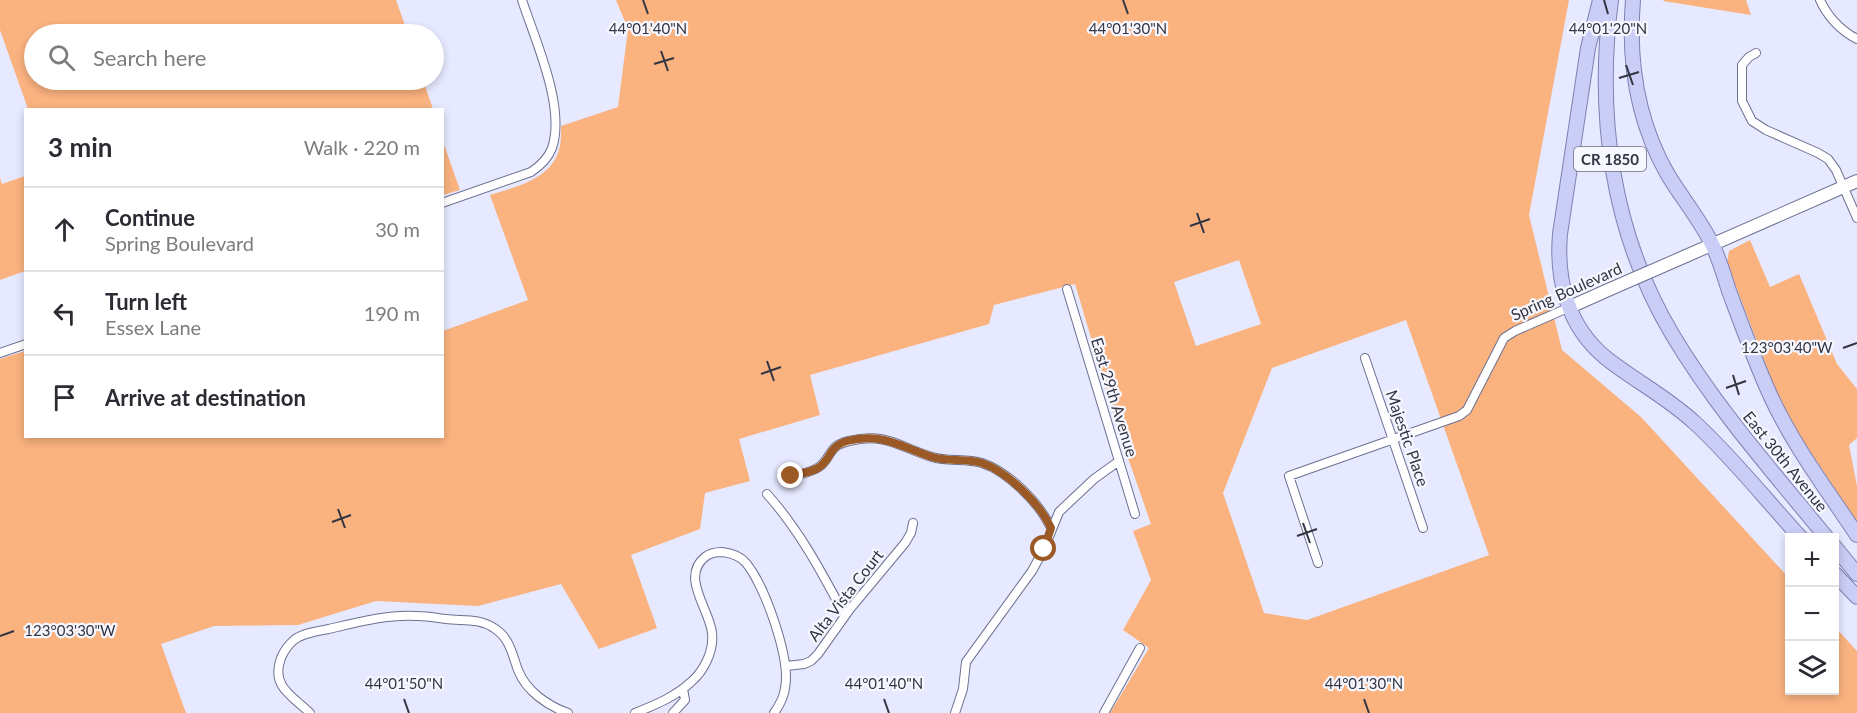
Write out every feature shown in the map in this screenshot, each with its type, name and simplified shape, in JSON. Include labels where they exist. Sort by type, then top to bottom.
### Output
[{"type":"main road","points":[[1600,0],[1588,48],[1560,234],[1559,275],[1570,307],[1588,339],[1606,357],[1662,395],[1695,423],[1797,533]]},
{"type":"main road","name":"East 30th Avenue","points":[[1611,0],[1606,70],[1609,152],[1616,193],[1636,261],[1677,342],[1716,400],[1824,533]]},
{"type":"main road","points":[[1633,0],[1632,45],[1637,95],[1654,148],[1668,175],[1713,245],[1752,352],[1781,417],[1806,460],[1857,535]]},
{"type":"main road","points":[[1839,552],[1857,574]]},
{"type":"main road","points":[[1839,578],[1857,597]]},
{"type":"street","points":[[444,201],[531,172],[540,166],[551,150],[555,129],[552,90],[522,0]]},
{"type":"street","points":[[1820,0],[1832,19],[1847,34],[1857,39]]},
{"type":"street","points":[[1756,53],[1742,65],[1742,100],[1752,120],[1766,130],[1828,159],[1844,187],[1857,218]]},
{"type":"street","name":"Spring Boulevard","points":[[1318,563],[1289,476],[1459,416],[1467,410],[1504,338],[1515,331],[1857,181]]},
{"type":"street","name":"East 29th Avenue","points":[[1067,289],[1135,514]]},
{"type":"street","points":[[0,353],[24,345]]},
{"type":"street","name":"Majestic Place","points":[[1365,358],[1423,528]]},
{"type":"street","points":[[785,479],[819,468],[831,450],[848,441],[887,439],[935,458],[970,461],[989,467],[1006,477],[1032,499],[1046,517],[1051,528]]},
{"type":"street","points":[[954,713],[963,689],[966,662],[1032,571],[1059,512],[1073,497],[1119,461]]},
{"type":"street","points":[[767,494],[805,544],[845,616]]},
{"type":"street","name":"Alta Vista Court","points":[[786,666],[811,661],[825,646],[845,616],[905,543],[913,524]]},
{"type":"street","points":[[635,713],[670,698],[683,689],[699,674],[710,654],[712,632],[697,591],[696,575],[702,559],[708,554],[718,552],[738,556],[746,563],[761,589],[774,621],[786,666],[786,687],[783,698],[774,713]]},
{"type":"street","points":[[310,713],[286,693],[279,678],[280,661],[285,650],[295,639],[366,620],[417,616],[486,622],[507,640],[518,672],[527,686],[542,700],[568,713]]},
{"type":"street","points":[[1104,713],[1140,648]]},
{"type":"street","points":[[673,713],[685,700],[683,689]]},
{"type":"shaded area","points":[[0,0],[396,0],[404,24],[24,24],[24,90],[426,90],[433,108],[28,108],[0,30]]},
{"type":"shaded area","points":[[616,0],[1569,0],[1529,215],[1562,350],[1641,417],[1785,574],[1785,695],[1839,695],[1839,631],[1857,651],[1857,713],[1110,713],[1149,648],[1123,630],[1151,580],[1133,531],[1151,524],[1121,438],[1075,284],[994,305],[989,324],[810,375],[820,415],[739,439],[750,481],[705,493],[700,529],[631,555],[657,628],[599,649],[561,584],[478,606],[376,601],[298,625],[214,626],[161,644],[186,713],[0,713],[0,359],[24,351],[24,438],[444,438],[444,331],[528,300],[490,195],[533,180],[542,174],[556,157],[560,146],[561,126],[618,107],[628,29]],"holes":[[[1239,260],[1261,324],[1196,346],[1174,282]],[[1406,320],[1489,555],[1307,620],[1264,613],[1223,493],[1272,368]]]},
{"type":"shaded area","points":[[1746,0],[1751,15],[1663,1]]},
{"type":"shaded area","points":[[444,145],[460,190],[444,195]]},
{"type":"shaded area","points":[[24,176],[24,271],[0,280],[0,178],[2,184]]},
{"type":"shaded area","points":[[1750,240],[1770,287],[1799,274],[1837,364],[1857,389],[1857,438],[1849,445],[1857,486],[1857,522],[1798,433],[1775,389],[1727,263],[1729,251]]},
{"type":"route","points":[[791,476],[819,468],[831,450],[838,445],[848,441],[877,438],[897,442],[935,458],[983,464],[1006,477],[1041,509],[1051,528],[1044,549]]}]
